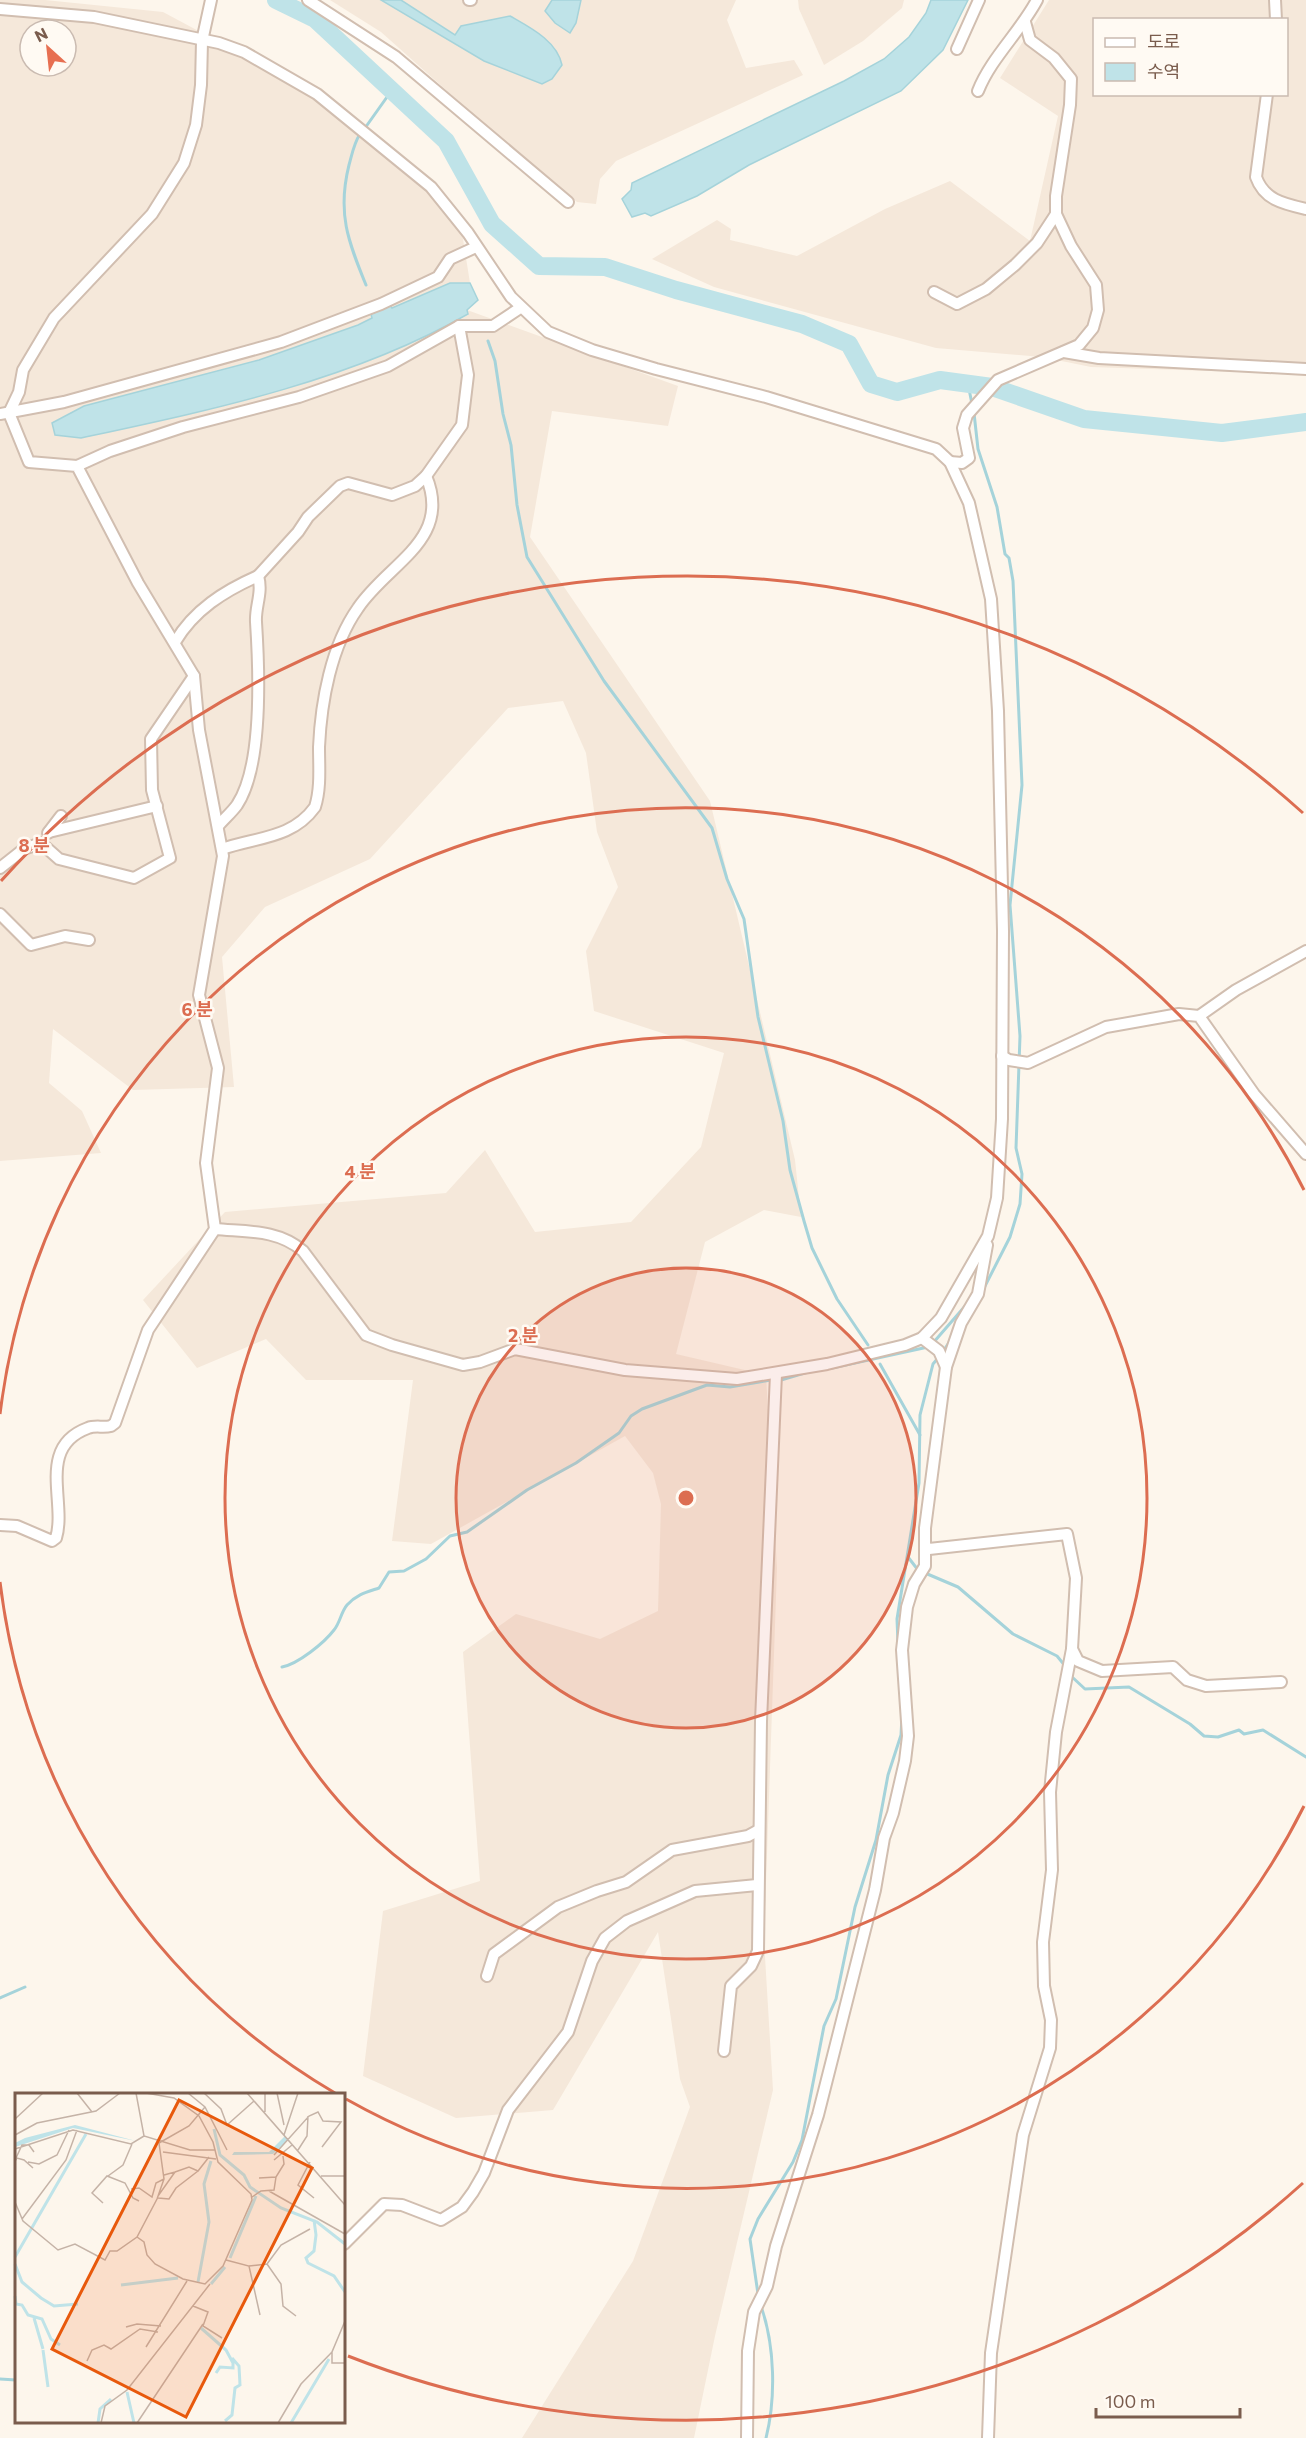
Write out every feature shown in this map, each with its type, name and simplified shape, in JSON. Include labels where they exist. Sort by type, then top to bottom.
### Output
[{"type":"street","points":[[4,413],[19,392],[23,370],[54,318],[152,214],[179,173],[190,149],[195,125],[201,85],[203,36],[211,0]]},
{"type":"street","points":[[308,0],[396,57],[568,202]]},
{"type":"street","points":[[957,49],[979,0]]},
{"type":"street","points":[[978,91],[994,62],[1025,22],[1037,0]]},
{"type":"street","points":[[1275,0],[1276,18]]},
{"type":"street","points":[[0,9],[94,17],[203,36],[244,52],[317,94],[431,187],[459,221],[520,308],[548,332],[592,350],[926,444],[936,449],[950,462],[969,503],[986,574],[994,630],[1001,793],[1002,1119],[998,1188],[978,1294],[961,1323],[946,1367],[925,1528],[925,1566],[910,1593],[902,1650],[908,1736],[905,1761],[893,1813],[884,1838],[875,1890],[818,2115],[783,2224],[768,2286],[754,2312],[748,2351],[747,2438]]},
{"type":"street","points":[[950,462],[962,463],[969,458],[963,428],[967,415],[998,380],[1079,345],[1088,337],[1098,310],[1098,292],[1056,214],[1056,196],[1070,105],[1071,80],[1054,58],[1030,40],[1025,22]]},
{"type":"street","points":[[1267,96],[1256,177],[1260,188],[1273,200],[1306,209]]},
{"type":"street","points":[[934,292],[957,304],[986,289],[1036,243],[1056,214]]},
{"type":"street","points":[[4,413],[64,402],[281,342],[381,304],[438,277],[450,259],[476,247]]},
{"type":"street","points":[[4,413],[29,462],[77,466],[110,451],[183,427],[298,397],[388,366],[459,326],[493,326],[520,308]]},
{"type":"street","points":[[175,642],[186,623],[202,608],[258,576],[298,532],[308,517],[340,486],[348,483],[392,495],[415,486],[426,476],[462,425],[468,375],[459,326]]},
{"type":"street","points":[[1064,352],[1099,358],[1306,369]]},
{"type":"street","points":[[0,1525],[17,1526],[52,1541],[56,1538],[56,1480],[62,1449],[70,1439],[83,1430],[94,1426],[111,1426],[115,1423],[148,1330],[215,1229],[206,1163],[218,1068],[199,995],[222,849],[199,730],[194,676],[138,582],[77,466]]},
{"type":"street","points":[[222,849],[282,833],[297,825],[315,807],[323,696],[340,645],[357,608],[392,568],[413,551],[428,529],[432,496],[426,476]]},
{"type":"street","points":[[218,826],[237,805],[250,774],[259,688],[256,618],[261,594],[258,576]]},
{"type":"street","points":[[41,843],[59,859],[134,878],[170,858],[152,790],[151,739],[194,676]]},
{"type":"street","points":[[49,832],[157,806]]},
{"type":"street","points":[[0,868],[24,849],[41,843],[61,816]]},
{"type":"street","points":[[0,914],[31,945],[65,936],[89,940]]},
{"type":"street","points":[[1002,1056],[1009,1060],[1028,1063],[1106,1027],[1179,1014],[1199,1016],[1236,990],[1306,951]]},
{"type":"street","points":[[1199,1016],[1242,1079],[1306,1154]]},
{"type":"street","points":[[215,1229],[281,1235],[293,1241],[366,1335],[392,1345],[463,1365],[480,1362],[515,1348],[592,1365],[679,1376],[736,1379],[776,1374],[866,1356],[922,1338],[950,1304],[988,1236]]},
{"type":"street","points":[[922,1338],[939,1351],[946,1367]]},
{"type":"street","points":[[724,2051],[731,1986],[751,1966],[758,1951],[757,1885],[776,1374]]},
{"type":"street","points":[[925,1546],[929,1549],[1067,1534],[1076,1578],[1072,1649],[1056,1732],[1050,1792],[1052,1870],[1042,1942],[1044,1986],[1052,2020],[1050,2048],[1023,2135],[991,2353],[988,2438]]},
{"type":"street","points":[[1072,1649],[1078,1661],[1102,1671],[1120,1672],[1164,1666],[1173,1667],[1187,1680],[1206,1686],[1281,1682]]},
{"type":"street","points":[[487,1976],[494,1954],[558,1907],[626,1882],[663,1854],[672,1850],[748,1836],[759,1830]]},
{"type":"street","points":[[345,2243],[384,2205],[402,2205],[441,2220],[462,2207],[484,2173],[508,2110],[526,2090],[568,2032],[595,1953],[615,1928],[695,1891],[757,1885]]},
{"type":"shaded area","points":[[0,0],[45,0],[163,12],[346,110],[459,214],[470,283],[450,283],[358,325],[259,360],[215,371],[130,427],[310,380],[380,356],[452,324],[468,315],[467,310],[678,386],[668,426],[552,411],[530,537],[710,801],[795,1160],[801,1217],[764,1210],[705,1242],[676,1354],[766,1375],[777,1568],[764,1940],[773,2090],[715,2336],[694,2438],[522,2438],[633,2261],[690,2107],[680,2079],[658,1932],[553,2110],[456,2118],[363,2076],[383,1911],[480,1881],[463,1652],[516,1614],[600,1639],[658,1611],[661,1504],[653,1473],[625,1436],[431,1544],[392,1541],[413,1380],[306,1380],[266,1339],[197,1368],[143,1300],[225,1212],[446,1193],[485,1150],[535,1232],[631,1222],[701,1147],[724,1053],[594,1011],[586,951],[618,887],[597,832],[586,753],[563,701],[508,708],[370,859],[265,907],[222,957],[234,1087],[133,1090],[53,1029],[49,1083],[82,1111],[101,1153],[0,1161]]},
{"type":"shaded area","points":[[330,0],[736,0],[727,20],[746,68],[794,60],[803,75],[616,161],[600,179],[596,204],[577,202],[511,148],[381,32]]},
{"type":"shaded area","points":[[798,0],[904,0],[902,8],[863,41],[824,65],[799,9]]},
{"type":"shaded area","points":[[1049,0],[1306,0],[1306,374],[1091,367],[1042,357],[936,348],[714,287],[652,259],[717,220],[731,229],[730,240],[797,256],[885,209],[950,181],[1030,241],[1058,116],[1000,78]]},
{"type":"water","points":[[381,0],[401,0],[455,35],[461,26],[510,16],[549,42],[559,56],[562,65],[552,79],[542,84],[484,61]]},
{"type":"water","points":[[552,0],[581,0],[576,23],[570,33],[555,23],[545,11]]},
{"type":"water","points":[[931,0],[968,0],[943,50],[901,91],[749,165],[697,196],[651,216],[645,213],[632,217],[622,199],[631,190],[632,183],[844,81],[884,59],[909,37],[926,13]]},
{"type":"water","points":[[450,283],[470,283],[478,300],[467,310],[468,314],[376,358],[279,391],[180,416],[81,438],[55,435],[52,423],[84,406],[259,360],[358,325],[372,318],[371,314],[390,305],[392,308]]},
{"type":"waterway","points":[[276,0],[315,19],[446,141],[492,224],[539,266],[605,267],[676,290],[802,324],[849,344],[871,384],[897,392],[940,380],[992,387],[1084,419],[1222,433],[1306,422]]},
{"type":"waterway","points":[[365,128],[392,90]]},
{"type":"waterway","points":[[360,134],[349,165],[344,212],[354,254],[366,285]]},
{"type":"waterway","points":[[488,341],[495,361],[503,414],[511,445],[517,505],[527,557],[604,681],[712,828],[727,879],[744,919],[758,1017],[783,1121],[790,1170],[812,1248],[837,1299],[868,1345]]},
{"type":"waterway","points":[[968,384],[972,404]]},
{"type":"waterway","points":[[974,413],[978,449],[997,507],[1005,554],[1009,558],[1013,581],[1022,785],[1010,905],[1020,1036],[1016,1148],[1022,1174],[1020,1204],[1010,1237],[983,1290]]},
{"type":"waterway","points":[[933,1343],[966,1305]]},
{"type":"waterway","points":[[942,1353],[950,1341]]},
{"type":"waterway","points":[[832,1368],[928,1347]]},
{"type":"waterway","points":[[898,1644],[897,1619],[919,1483],[920,1415],[933,1364],[938,1358]]},
{"type":"waterway","points":[[880,1364],[920,1435]]},
{"type":"waterway","points":[[781,1380],[808,1372]]},
{"type":"waterway","points":[[282,1667],[303,1657],[324,1641],[336,1627],[347,1605],[358,1596],[379,1588],[389,1572],[404,1571],[426,1559],[450,1536],[467,1532],[527,1490],[576,1463],[619,1433],[631,1416],[642,1409],[707,1385],[730,1387],[771,1380]]},
{"type":"waterway","points":[[908,1557],[918,1570],[958,1587],[1013,1634],[1057,1656],[1066,1667]]},
{"type":"waterway","points":[[1071,1676],[1085,1689],[1129,1687],[1190,1724],[1204,1736],[1218,1737],[1239,1730],[1244,1734],[1263,1730],[1306,1757]]},
{"type":"waterway","points":[[758,2294],[750,2239],[758,2219],[793,2162],[802,2140],[824,2026],[836,1999],[855,1907],[876,1840],[888,1775],[901,1735],[902,1716]]},
{"type":"waterway","points":[[0,1998],[25,1987]]},
{"type":"waterway","points":[[761,2306],[769,2338],[773,2389],[766,2438]]},
{"type":"waterway","points":[[0,2379],[15,2380]]}]
